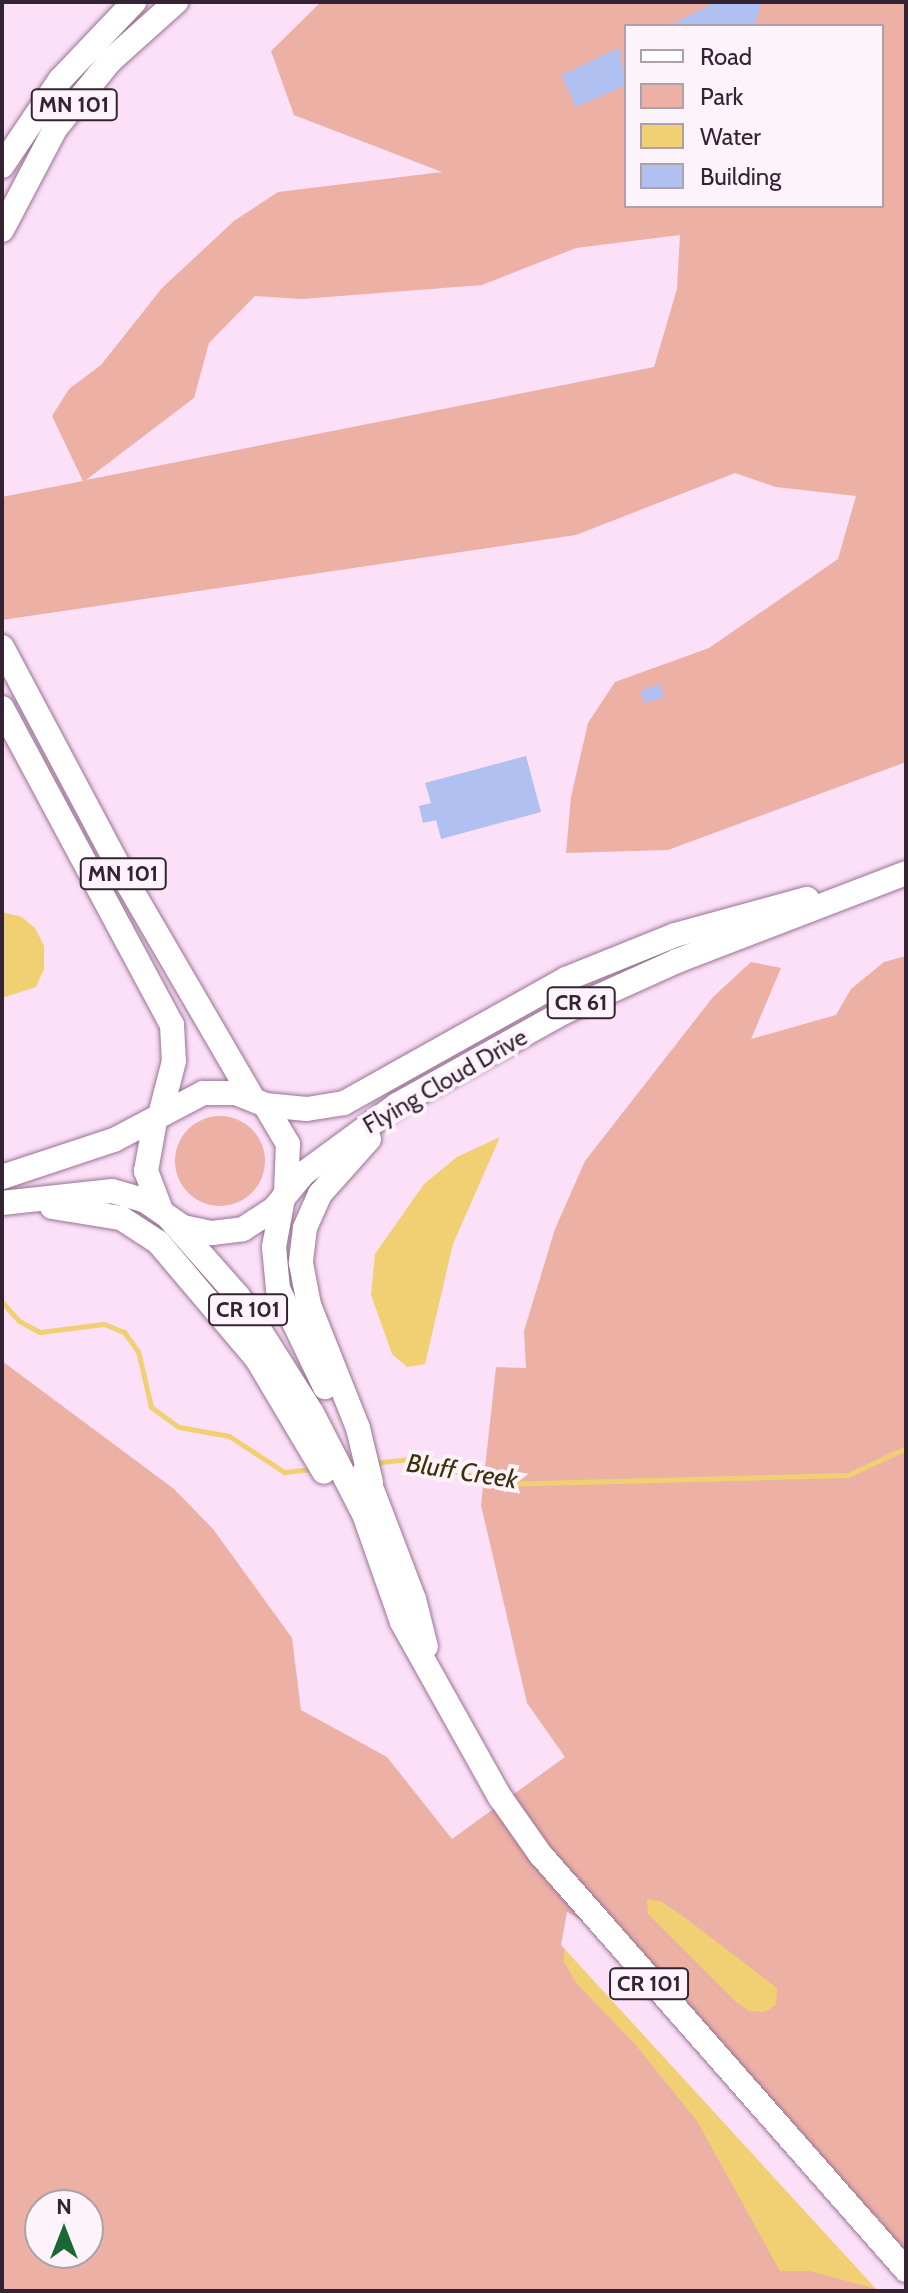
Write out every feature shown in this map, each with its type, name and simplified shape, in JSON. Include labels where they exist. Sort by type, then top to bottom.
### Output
[{"type":"main road","name":"MN 101","points":[[2,166],[60,80],[134,2]]},
{"type":"main road","name":"MN 101","points":[[2,230],[55,129],[110,61],[176,2]]},
{"type":"main road","name":"MN 101","points":[[2,647],[128,884],[258,1101]]},
{"type":"main road","name":"MN 101","points":[[2,708],[172,1025],[174,1061],[158,1118]]},
{"type":"main road","name":"Flying Cloud Drive","points":[[2,1177],[74,1156],[158,1118],[203,1093],[307,1109],[344,1103],[535,995],[620,956],[739,916],[906,873]]},
{"type":"main road","name":"Flying Cloud Drive","points":[[2,1203],[103,1190],[134,1195],[166,1216],[202,1232],[232,1232],[253,1224],[285,1194],[397,1105],[494,1051],[640,976],[906,873]]},
{"type":"main road","points":[[322,1410],[303,1281],[302,1243],[311,1211],[334,1174],[378,1130],[494,1051]]},
{"type":"main road","name":"CR 101","points":[[258,1101],[288,1144],[285,1194],[274,1247],[278,1289],[402,1622],[500,1797],[573,1898],[906,2270]]},
{"type":"main road","name":"CR 101","points":[[158,1118],[146,1171],[166,1216],[238,1296],[371,1482],[414,1599],[431,1669]]},
{"type":"main road","points":[[2,1213],[81,1208],[138,1227],[322,1410]]},
{"type":"green space","points":[[321,2],[906,2],[906,762],[668,850],[566,853],[571,797],[588,723],[615,682],[709,648],[838,559],[856,496],[776,487],[735,473],[576,535],[2,620],[2,497],[83,481],[52,416],[69,389],[101,365],[162,288],[234,221],[278,192],[442,172],[294,115],[271,51]],"holes":[[[680,235],[677,289],[654,367],[86,480],[194,398],[209,343],[255,296],[302,299],[482,285],[576,248]]]},
{"type":"green space","points":[[906,956],[906,2291],[2,2291],[2,1361],[174,1489],[213,1529],[292,1638],[301,1710],[387,1757],[452,1839],[565,1757],[527,1703],[481,1505],[496,1367],[526,1368],[524,1331],[555,1229],[585,1161],[713,997],[751,962],[781,968],[751,1039],[836,1015],[851,989],[884,962]]},
{"type":"green space","points":[[220,1116],[237,1119],[252,1129],[262,1144],[265,1161],[262,1178],[252,1193],[237,1203],[220,1206],[203,1203],[188,1193],[178,1178],[175,1161],[178,1144],[188,1129],[203,1119]]},
{"type":"water","points":[[2,912],[22,917],[35,928],[44,946],[44,969],[36,987],[2,998]]},
{"type":"water","points":[[500,1137],[453,1244],[425,1364],[407,1367],[392,1354],[371,1295],[375,1254],[424,1184],[457,1157]]},
{"type":"water","points":[[647,1899],[660,1901],[680,1914],[777,1988],[776,2005],[764,2012],[749,2011],[735,2001],[648,1914]]},
{"type":"water","points":[[570,1916],[906,2291],[884,2291],[809,2271],[780,2271],[697,2121],[634,2043],[577,1984],[563,1961]]},
{"type":"pier","points":[[567,1912],[609,1936],[764,2114],[882,2222],[906,2272],[906,2291],[878,2291],[561,1945]]},
{"type":"building","points":[[716,2],[762,2],[755,24],[672,24]]},
{"type":"building","points":[[619,48],[624,86],[576,107],[561,75]]},
{"type":"building","points":[[660,684],[664,697],[644,703],[640,691]]},
{"type":"building","points":[[526,756],[541,812],[441,839],[436,820],[423,823],[419,806],[431,803],[425,783]]},
{"type":"waterway","name":"Bluff Creek","points":[[2,1302],[19,1321],[40,1332],[104,1324],[124,1332],[138,1351],[151,1407],[179,1427],[229,1436],[284,1472],[315,1469]]},
{"type":"waterway","name":"Bluff Creek","points":[[372,1463],[410,1459],[501,1484],[848,1475],[906,1448]]}]
